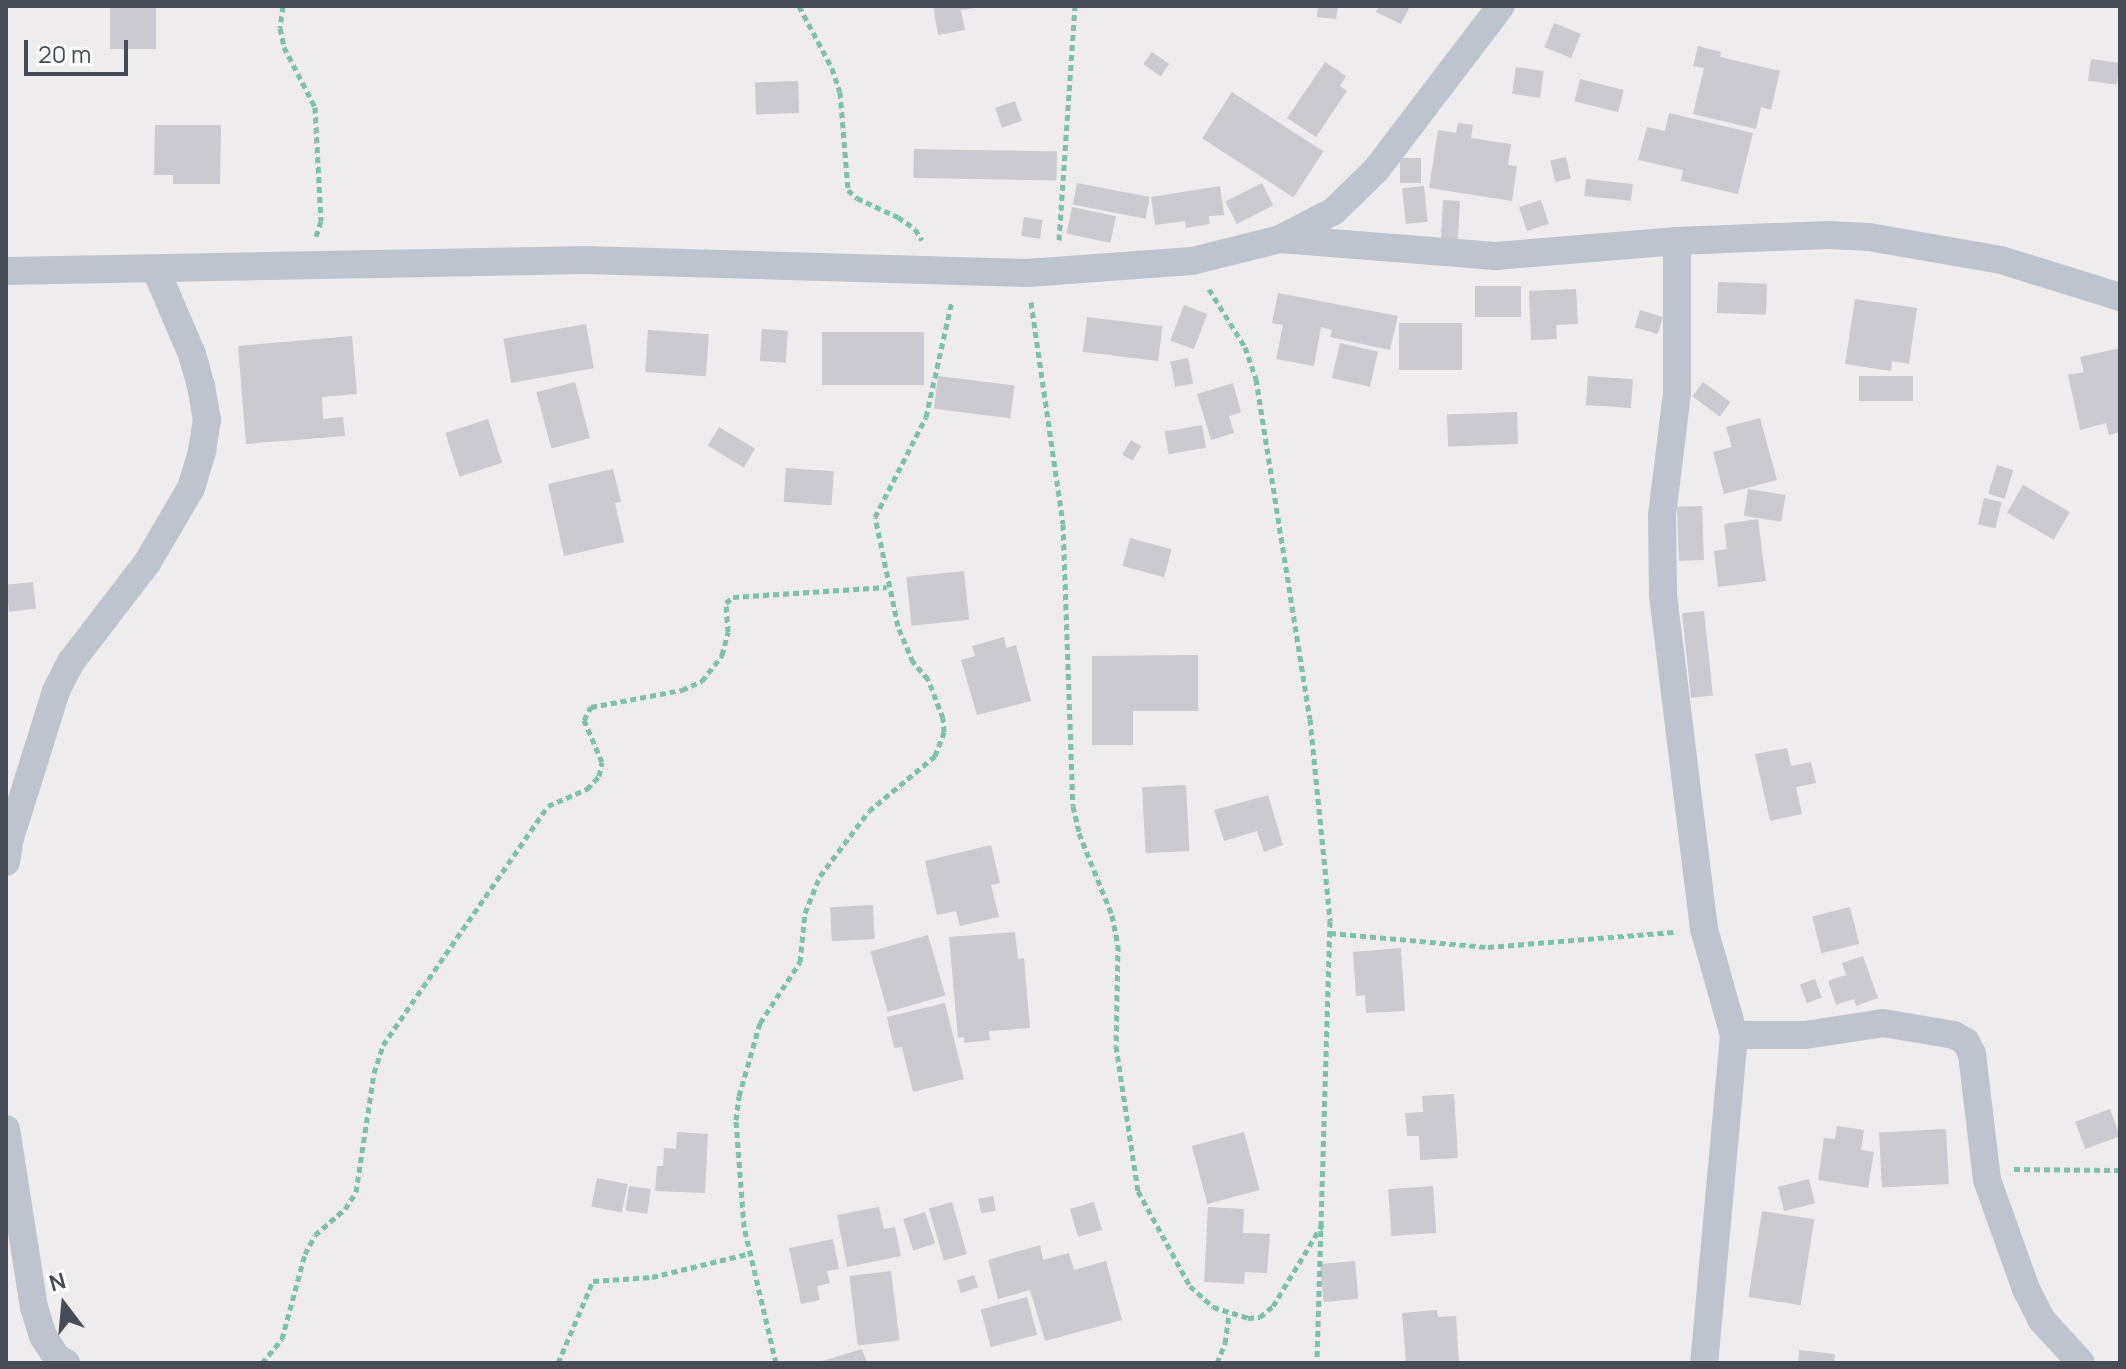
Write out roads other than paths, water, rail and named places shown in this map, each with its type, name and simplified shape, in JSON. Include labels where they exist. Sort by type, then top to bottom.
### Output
[{"type":"street","points":[[6,271],[585,260],[1027,273],[1192,261],[1280,239],[1334,211],[1376,170],[1498,7]]},
{"type":"street","points":[[1280,239],[1495,256],[1677,241],[1829,235],[1869,237],[2001,260],[2120,297]]},
{"type":"street","points":[[1677,241],[1675,431],[1662,515],[1661,563],[1704,929],[1734,1035],[1704,1363]]},
{"type":"street","points":[[6,862],[10,838],[56,691],[71,662],[147,563],[191,488],[202,451],[207,420],[201,386],[191,352],[156,270]]},
{"type":"street","points":[[1734,1035],[1805,1035],[1883,1023],[1954,1035],[1966,1042],[1972,1054],[1987,1180],[2030,1298],[2041,1319],[2081,1363]]},
{"type":"street","points":[[6,1129],[34,1307],[43,1336],[58,1361]]}]
